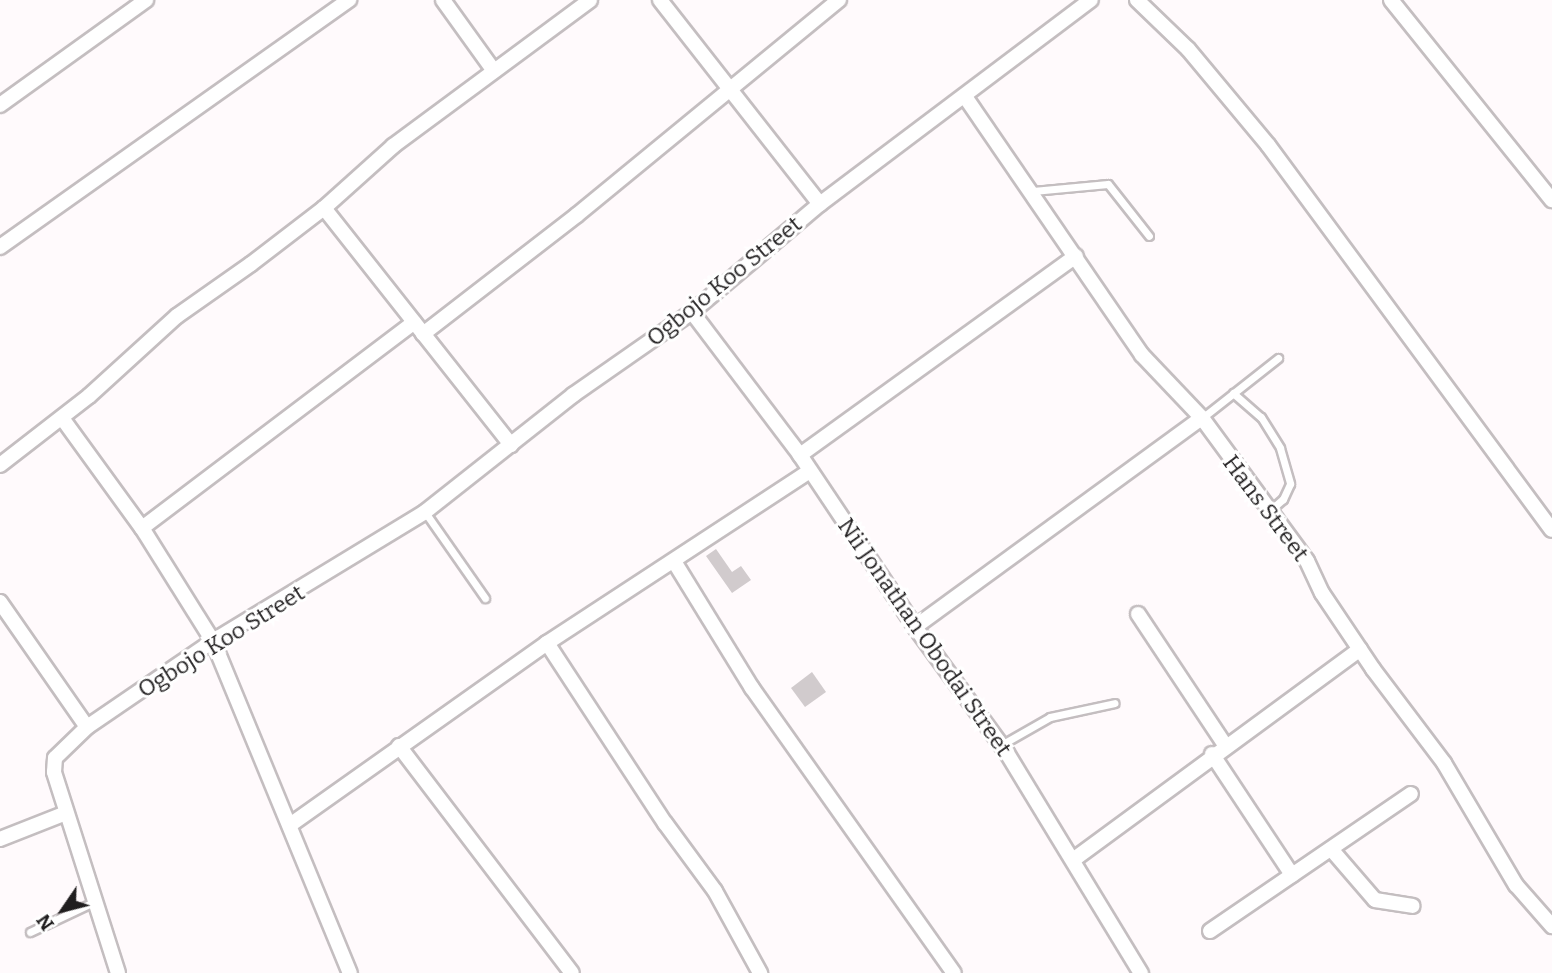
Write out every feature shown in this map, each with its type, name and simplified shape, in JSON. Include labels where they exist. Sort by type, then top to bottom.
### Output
[{"type":"street","points":[[0,105],[146,0]]},
{"type":"street","points":[[0,247],[349,0]]},
{"type":"street","points":[[443,0],[494,71]]},
{"type":"street","points":[[0,465],[62,418],[177,316],[324,208],[393,146],[590,0]]},
{"type":"street","name":"Ogbojo Koo Street","points":[[118,973],[56,785],[55,758],[87,727],[213,641],[425,512],[573,395],[692,312],[820,204],[660,0]]},
{"type":"street","points":[[142,528],[577,215],[729,86],[839,0]]},
{"type":"street","points":[[820,204],[966,98],[1091,0]]},
{"type":"street","points":[[1136,0],[1188,49],[1268,145],[1552,530]]},
{"type":"street","points":[[1391,0],[1552,200]]},
{"type":"street","name":"Hans Street","points":[[966,98],[1033,191],[1142,355],[1202,418],[1268,512],[1307,561],[1322,593],[1360,649],[1419,723],[1516,885],[1552,926]]},
{"type":"street","points":[[324,208],[511,445]]},
{"type":"street","points":[[800,455],[1076,256]]},
{"type":"street","name":"Nii Jonathan Obodai Street","points":[[692,312],[800,455],[915,627],[1001,745],[1141,973]]},
{"type":"street","points":[[62,418],[142,528],[213,641],[350,973]]},
{"type":"street","points":[[915,627],[1202,418]]},
{"type":"street","points":[[290,825],[547,643],[675,563],[810,471]]},
{"type":"street","points":[[675,563],[752,688],[954,973]]},
{"type":"street","points":[[0,602],[87,727]]},
{"type":"street","points":[[1138,614],[1292,875]]},
{"type":"street","points":[[547,643],[665,823],[715,891],[760,973]]},
{"type":"street","points":[[1073,860],[1219,750],[1360,649]]},
{"type":"street","points":[[399,746],[572,973]]},
{"type":"street","points":[[1210,931],[1411,794]]},
{"type":"street","points":[[0,839],[66,813]]},
{"type":"street","points":[[1331,849],[1375,900],[1413,906]]},
{"type":"lane","points":[[1033,191],[1108,184],[1149,236]]},
{"type":"lane","points":[[1202,418],[1278,358]]},
{"type":"lane","points":[[1233,393],[1261,417],[1280,448],[1290,484],[1283,499],[1268,512]]},
{"type":"lane","points":[[425,512],[485,598]]},
{"type":"lane","points":[[1001,745],[1050,717],[1115,703]]},
{"type":"lane","points":[[30,932],[96,901]]},
{"type":"building","points":[[716,549],[732,572],[741,566],[751,580],[732,593],[706,556]]},
{"type":"building","points":[[812,672],[826,692],[805,707],[791,688]]}]
